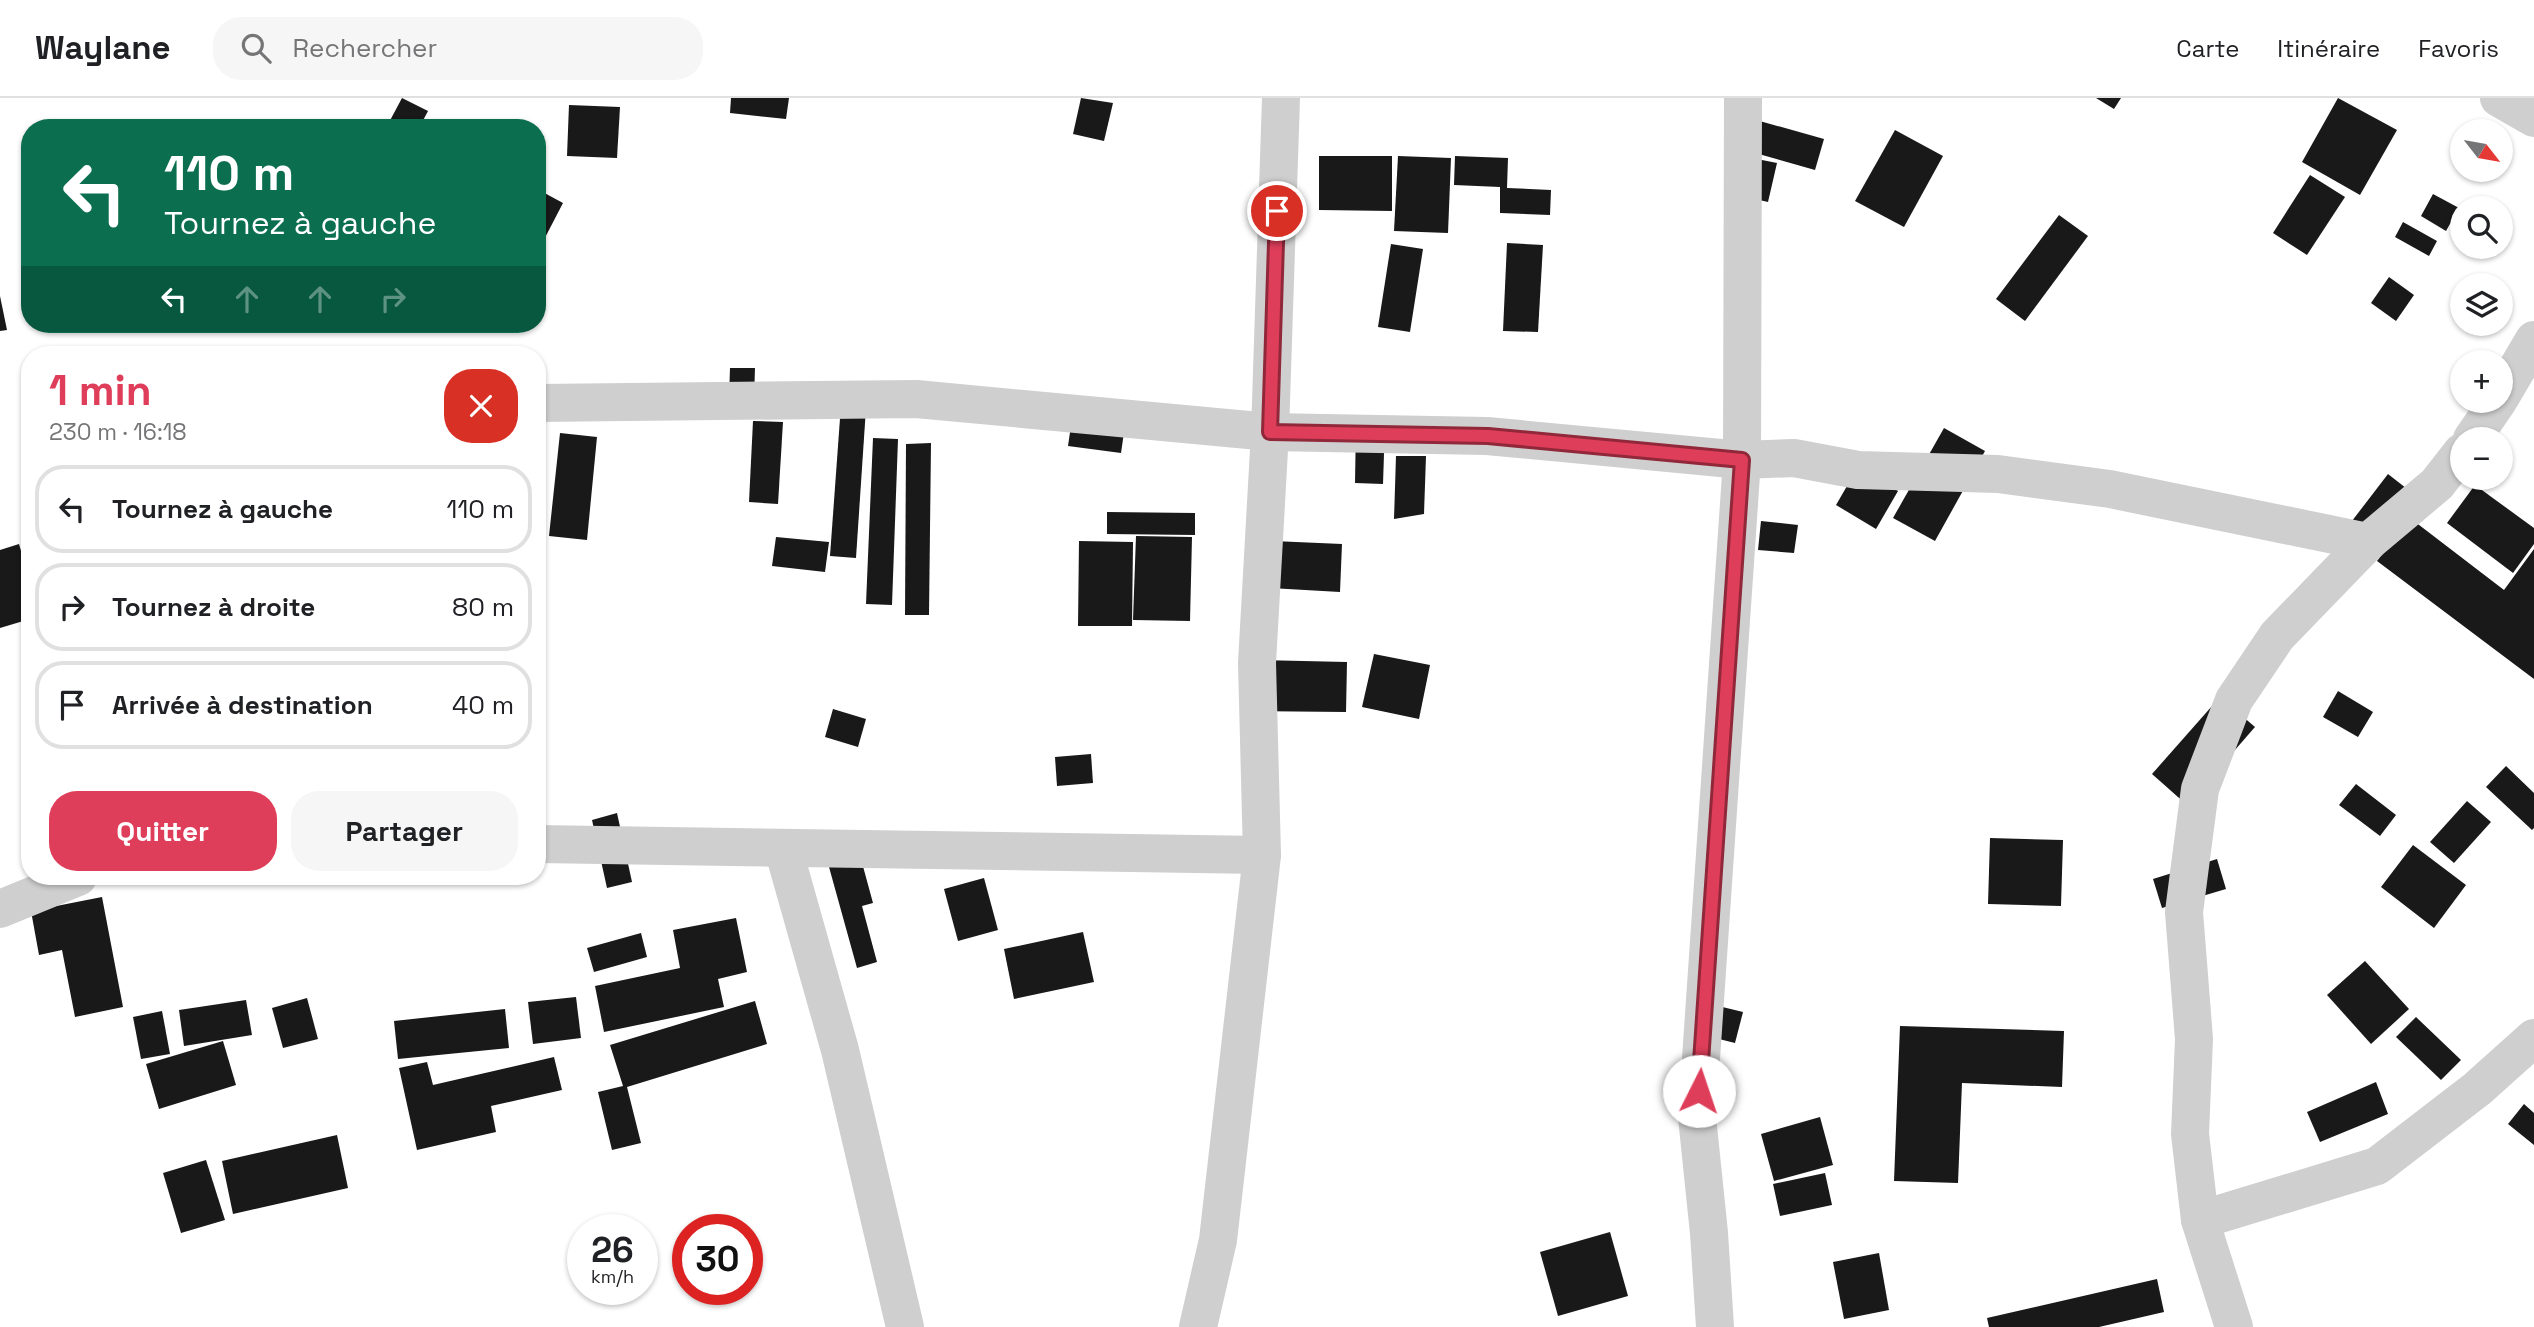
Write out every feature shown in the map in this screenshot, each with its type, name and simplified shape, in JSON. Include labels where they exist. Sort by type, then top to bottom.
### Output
[{"type":"street","points":[[1198,1327],[1218,1240],[1262,855],[1256,663],[1270,432],[1281,98]]},
{"type":"street","points":[[1715,1327],[1697,1116],[1742,460],[1743,98]]},
{"type":"street","points":[[2500,98],[2534,118]]},
{"type":"street","points":[[2513,375],[2534,340]]},
{"type":"street","points":[[546,403],[915,399],[1270,432],[1488,436],[1742,460],[1794,458],[1858,470],[1998,474],[2110,489],[2368,542]]},
{"type":"street","points":[[2234,1327],[2200,1220],[2190,1134],[2193,1039],[2184,912],[2200,789],[2234,700],[2277,636],[2368,542],[2437,484],[2450,467]]},
{"type":"street","points":[[546,844],[1262,855]]},
{"type":"street","points":[[783,848],[840,1050],[905,1327]]},
{"type":"street","points":[[0,909],[58,885]]},
{"type":"street","points":[[2200,1220],[2377,1166],[2477,1089],[2534,1038]]},
{"type":"building","points":[[402,98],[428,111],[424,119],[391,119]]},
{"type":"building","points":[[731,98],[789,98],[786,119],[730,113]]},
{"type":"building","points":[[1081,98],[1113,103],[1104,141],[1073,134]]},
{"type":"building","points":[[2096,98],[2121,98],[2114,109]]},
{"type":"building","points":[[2338,98],[2397,130],[2360,195],[2302,162]]},
{"type":"building","points":[[569,105],[620,107],[617,158],[567,156]]},
{"type":"building","points":[[1749,118],[1824,139],[1815,170],[1741,149]]},
{"type":"building","points":[[1895,130],[1943,156],[1904,227],[1855,201]]},
{"type":"building","points":[[1319,156],[1392,156],[1392,211],[1319,210]]},
{"type":"building","points":[[1398,156],[1451,158],[1448,233],[1394,231]]},
{"type":"building","points":[[1455,156],[1508,158],[1507,188],[1551,190],[1550,215],[1500,213],[1500,187],[1454,185]]},
{"type":"building","points":[[1752,158],[1777,163],[1768,202],[1742,196]]},
{"type":"building","points":[[2310,175],[2345,197],[2307,255],[2273,233]]},
{"type":"building","points":[[546,194],[563,203],[546,236]]},
{"type":"building","points":[[2433,194],[2450,203],[2450,224],[2446,231],[2421,216]]},
{"type":"building","points":[[2059,215],[2088,236],[2025,321],[1996,299]]},
{"type":"building","points":[[2403,222],[2437,241],[2429,256],[2395,237]]},
{"type":"building","points":[[1507,243],[1543,245],[1538,332],[1503,331]]},
{"type":"building","points":[[1391,244],[1423,249],[1410,332],[1378,327]]},
{"type":"building","points":[[2389,277],[2414,295],[2396,321],[2371,303]]},
{"type":"building","points":[[0,296],[7,330],[0,331]]},
{"type":"building","points":[[730,368],[755,368],[754,399],[729,398]]},
{"type":"building","points":[[842,391],[867,393],[856,558],[830,556]]},
{"type":"building","points":[[1075,398],[1128,405],[1121,453],[1068,446]]},
{"type":"building","points":[[753,421],[783,422],[778,504],[749,502]]},
{"type":"building","points":[[1356,423],[1385,424],[1383,484],[1355,483]]},
{"type":"building","points":[[1944,428],[1985,451],[1935,541],[1893,518]]},
{"type":"building","points":[[560,433],[597,437],[587,540],[549,536]]},
{"type":"building","points":[[873,438],[898,439],[892,605],[866,604]]},
{"type":"building","points":[[931,443],[929,615],[905,615],[906,444]]},
{"type":"building","points":[[1396,456],[1426,456],[1424,514],[1394,519]]},
{"type":"building","points":[[1858,467],[1898,491],[1876,529],[1836,505]]},
{"type":"building","points":[[2388,474],[2420,499],[2342,534]]},
{"type":"building","points":[[2471,490],[2482,490],[2534,528],[2534,544],[2513,573],[2447,523]]},
{"type":"building","points":[[1107,512],[1195,513],[1195,535],[1107,534]]},
{"type":"building","points":[[2410,518],[2504,590],[2534,549],[2534,679],[2377,561]]},
{"type":"building","points":[[1761,521],[1798,525],[1794,553],[1758,550]]},
{"type":"building","points":[[1136,536],[1192,537],[1190,621],[1133,620]]},
{"type":"building","points":[[776,537],[829,542],[825,572],[772,566]]},
{"type":"building","points":[[1079,541],[1133,542],[1132,626],[1078,626]]},
{"type":"building","points":[[1273,541],[1342,544],[1340,592],[1270,588]]},
{"type":"building","points":[[19,544],[21,622],[0,628],[0,550]]},
{"type":"building","points":[[1374,654],[1430,665],[1419,719],[1362,707]]},
{"type":"building","points":[[1258,660],[1347,662],[1346,712],[1257,711]]},
{"type":"building","points":[[2338,691],[2373,712],[2358,737],[2323,717]]},
{"type":"building","points":[[2220,697],[2255,727],[2187,805],[2152,774]]},
{"type":"building","points":[[833,709],[866,719],[858,747],[825,737]]},
{"type":"building","points":[[1091,754],[1093,783],[1057,786],[1055,757]]},
{"type":"building","points":[[2506,766],[2534,793],[2532,830],[2486,787]]},
{"type":"building","points":[[2356,784],[2396,815],[2380,836],[2339,805]]},
{"type":"building","points":[[2467,801],[2491,822],[2454,863],[2430,842]]},
{"type":"building","points":[[617,813],[632,882],[607,888],[592,820]]},
{"type":"building","points":[[1990,838],[2063,840],[2061,906],[1988,904]]},
{"type":"building","points":[[2413,845],[2466,885],[2434,928],[2381,887]]},
{"type":"building","points":[[861,859],[873,903],[862,906],[877,962],[857,968],[829,867]]},
{"type":"building","points":[[2217,859],[2226,889],[2162,908],[2153,879]]},
{"type":"building","points":[[984,878],[998,930],[958,941],[944,889]]},
{"type":"building","points":[[102,897],[123,1007],[75,1017],[62,950],[39,955],[31,911]]},
{"type":"building","points":[[736,918],[747,972],[718,979],[724,1007],[604,1032],[595,986],[680,968],[673,930]]},
{"type":"building","points":[[1083,932],[1094,982],[1014,999],[1004,949]]},
{"type":"building","points":[[641,933],[647,957],[594,972],[587,948]]},
{"type":"building","points":[[2365,961],[2409,1009],[2371,1044],[2327,995]]},
{"type":"building","points":[[576,997],[581,1038],[533,1044],[528,1002]]},
{"type":"building","points":[[307,998],[318,1039],[283,1048],[272,1008]]},
{"type":"building","points":[[246,1000],[252,1035],[184,1046],[179,1010]]},
{"type":"building","points":[[755,1001],[767,1044],[627,1087],[641,1143],[612,1150],[598,1092],[623,1086],[610,1045]]},
{"type":"building","points":[[1706,1003],[1743,1012],[1735,1043],[1699,1034]]},
{"type":"building","points":[[505,1009],[509,1048],[398,1059],[394,1021]]},
{"type":"building","points":[[162,1011],[170,1054],[141,1059],[133,1017]]},
{"type":"building","points":[[2416,1017],[2461,1060],[2441,1080],[2396,1037]]},
{"type":"building","points":[[1900,1026],[2064,1031],[2062,1087],[1962,1083],[1958,1183],[1894,1181]]},
{"type":"building","points":[[223,1041],[236,1085],[159,1109],[146,1064]]},
{"type":"building","points":[[554,1057],[562,1090],[491,1106],[496,1132],[417,1150],[399,1068],[427,1062],[433,1085]]},
{"type":"building","points":[[2376,1082],[2388,1114],[2320,1142],[2307,1112]]},
{"type":"building","points":[[2524,1104],[2534,1113],[2534,1145],[2508,1124]]},
{"type":"building","points":[[1820,1117],[1833,1165],[1774,1181],[1761,1134]]},
{"type":"building","points":[[337,1135],[348,1188],[233,1214],[222,1161]]},
{"type":"building","points":[[206,1160],[225,1220],[181,1233],[163,1173]]},
{"type":"building","points":[[1825,1173],[1832,1205],[1780,1216],[1773,1184]]},
{"type":"building","points":[[1610,1232],[1628,1296],[1558,1316],[1540,1252]]},
{"type":"building","points":[[1879,1253],[1889,1310],[1844,1319],[1833,1262]]},
{"type":"building","points":[[2157,1279],[2164,1312],[2099,1327],[1989,1327],[1987,1318]]},
{"type":"route","points":[[1277,211],[1270,432],[1488,436],[1742,460],[1699,1091]]}]
